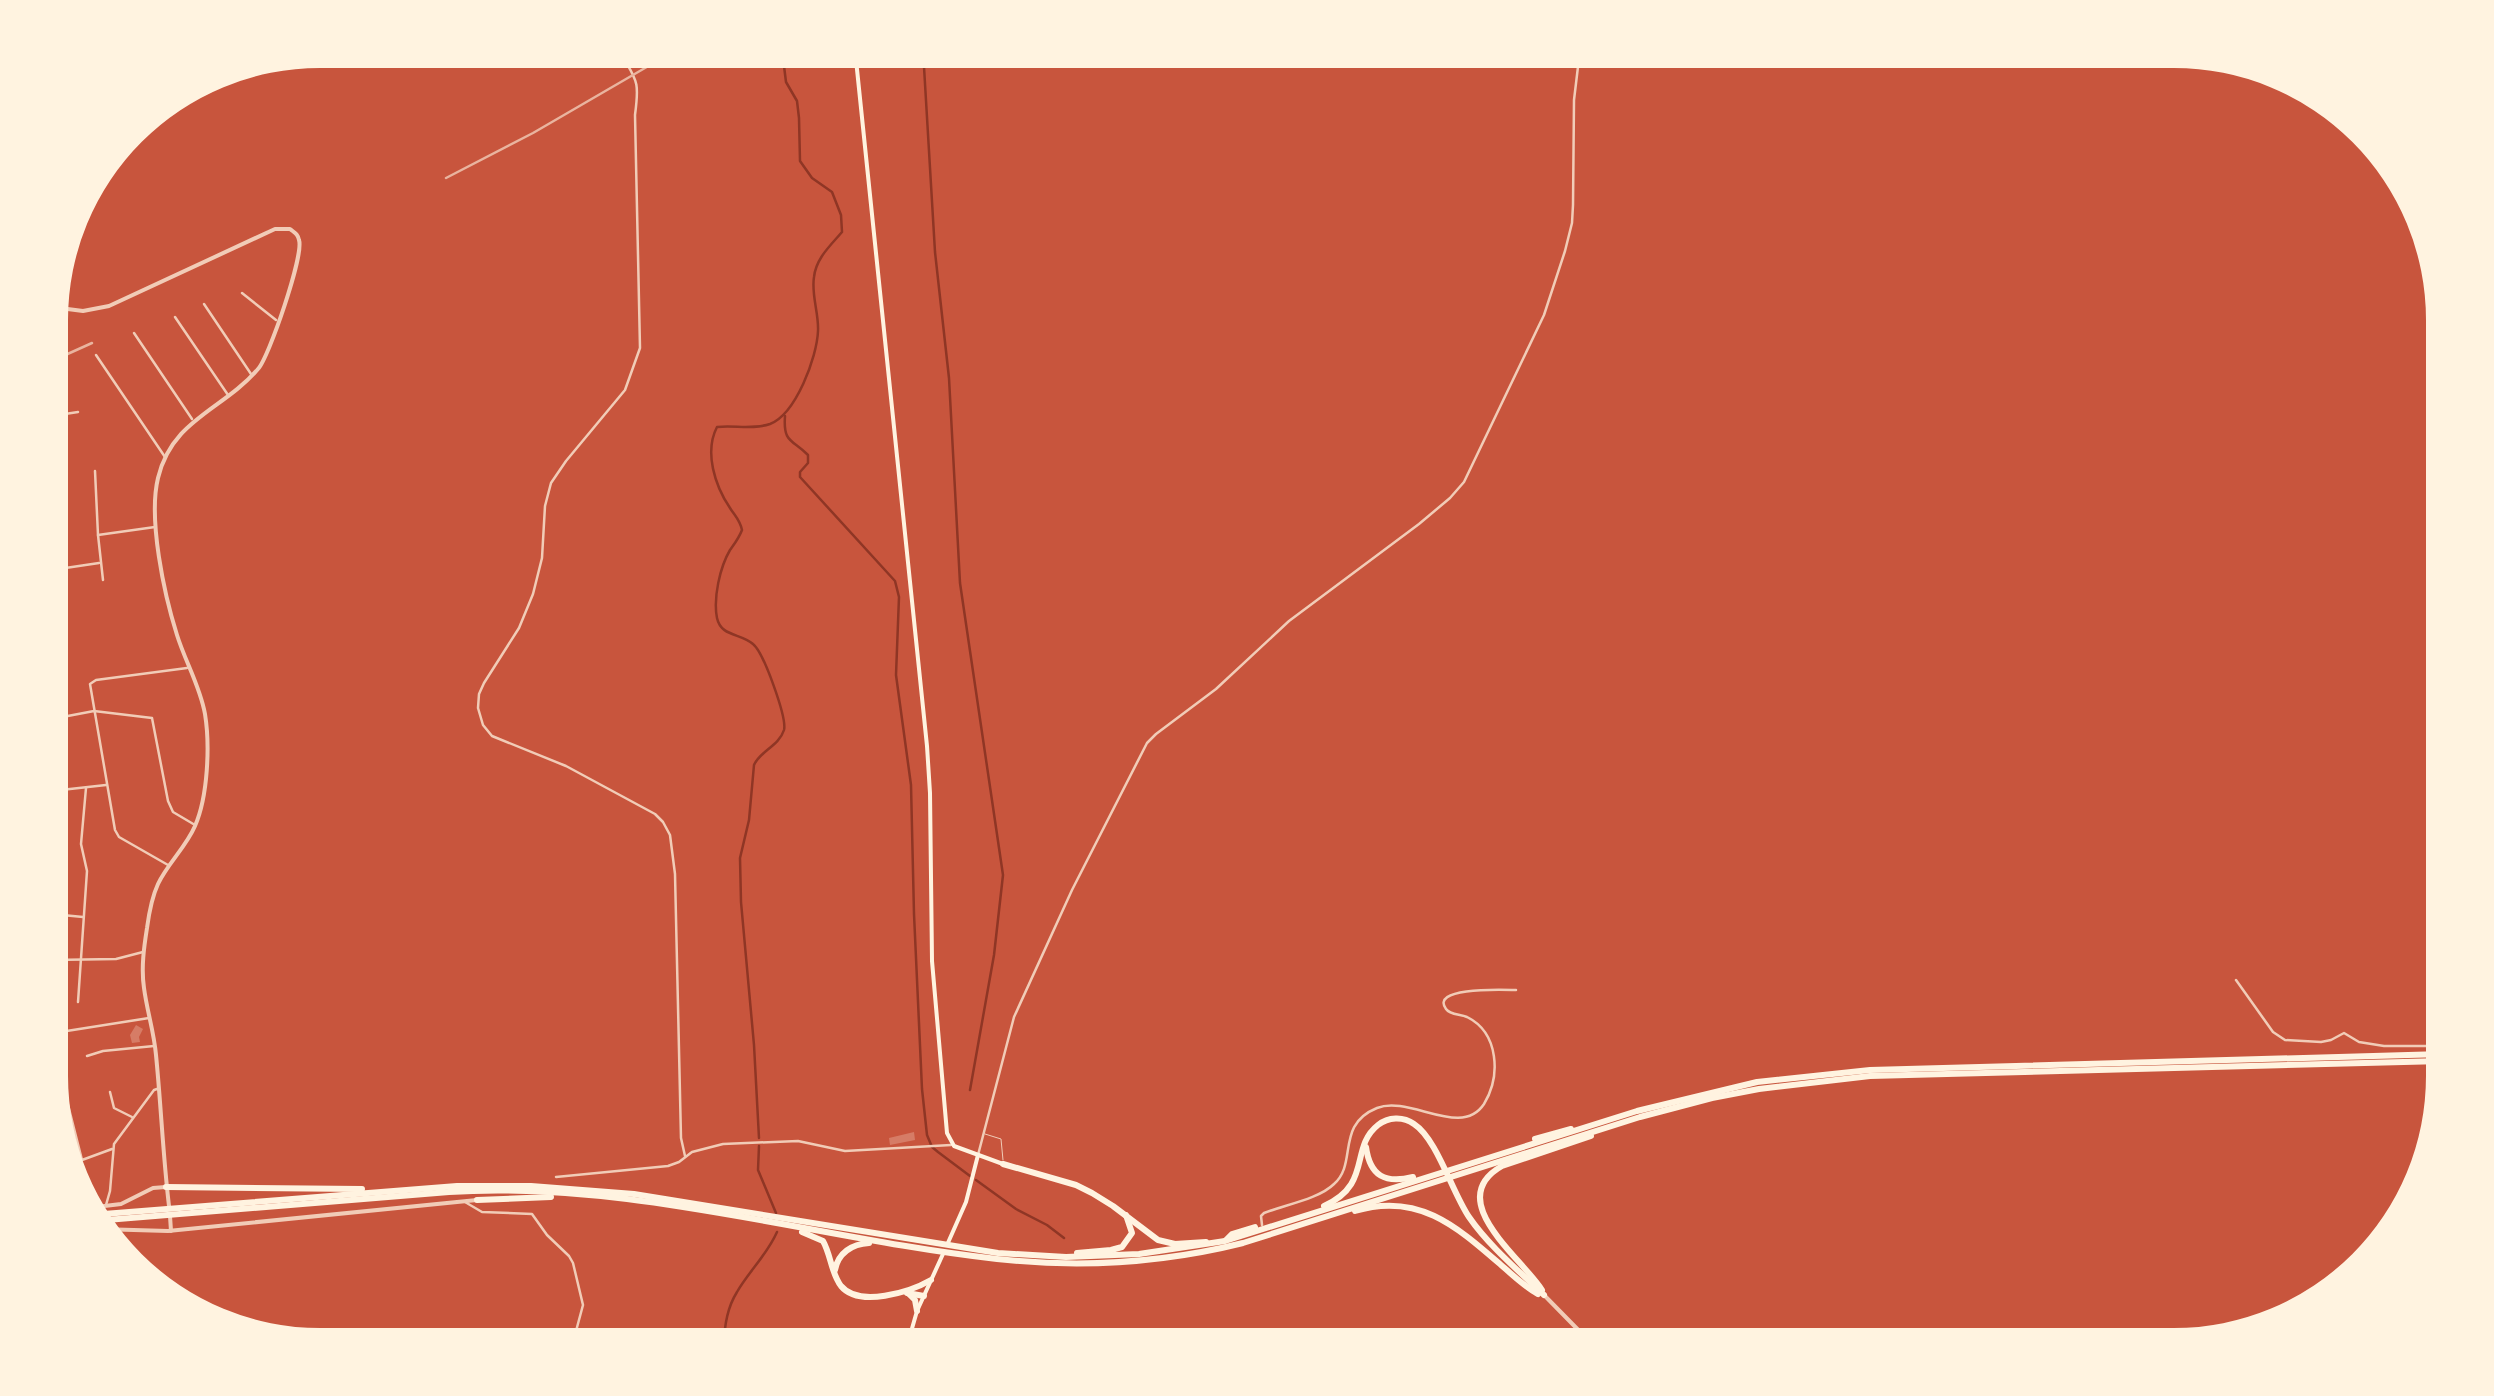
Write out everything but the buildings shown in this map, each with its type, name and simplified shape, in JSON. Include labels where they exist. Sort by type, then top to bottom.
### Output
[{"type":"highway","points":[[960,1251],[1052,1257],[1139,1254],[1212,1244],[1577,1130],[1758,1082],[1838,1072],[1981,1066],[2426,1058]]},
{"type":"highway","points":[[1243,1243],[1599,1130],[1759,1089],[1854,1077],[2426,1059]]},
{"type":"highway","points":[[1225,1241],[1232,1234],[1321,1207],[1343,1195],[1356,1178],[1367,1139],[1380,1124],[1402,1118],[1418,1127],[1483,1234],[1544,1295]]},
{"type":"highway","points":[[1367,1139],[1366,1150],[1373,1169],[1386,1178],[1401,1180],[1562,1130],[1577,1130]]},
{"type":"highway","points":[[1544,1295],[1485,1220],[1480,1200],[1482,1188],[1489,1175],[1502,1166],[1584,1139],[1599,1130]]},
{"type":"highway","points":[[1004,1164],[1076,1185],[1166,1243],[1212,1244]]},
{"type":"highway","points":[[110,1216],[477,1184],[621,1193],[752,1217],[812,1235],[823,1242],[842,1288],[856,1296],[907,1291],[919,1291],[924,1296]]},
{"type":"highway","points":[[166,1187],[384,1191]]},
{"type":"highway","points":[[110,1217],[506,1191],[592,1196],[792,1220],[929,1246]]},
{"type":"highway","points":[[477,1200],[592,1196]]},
{"type":"highway","points":[[782,1225],[1030,1262],[1098,1263],[1180,1256],[1266,1239],[1363,1209],[1406,1206],[1446,1221],[1532,1290],[1544,1295]]},
{"type":"highway","points":[[1052,1257],[1122,1247],[1132,1233],[1126,1214]]},
{"type":"highway","points":[[836,1274],[840,1256],[860,1244],[911,1250],[929,1246]]},
{"type":"highway","points":[[907,1291],[931,1280]]},
{"type":"highway","points":[[907,1291],[915,1300],[917,1311]]},
{"type":"main road","points":[[857,68],[928,746],[932,961],[947,1134],[952,1144],[1004,1164]]},
{"type":"main road","points":[[912,1328],[966,1202],[978,1155]]},
{"type":"street","points":[[630,68],[639,90],[636,115],[640,348],[625,390],[551,483],[545,506],[542,558],[533,594],[518,628],[484,683],[478,708],[482,726],[490,734],[561,763],[651,811],[668,830],[675,874],[685,1156]]},
{"type":"street","points":[[978,1155],[1016,1011],[1144,747],[1216,689],[1306,606],[1450,498],[1468,476],[1492,418],[1544,315],[1569,238],[1574,205],[1578,68]]},
{"type":"street","points":[[69,310],[109,306],[269,231],[283,228],[295,233],[300,245],[288,298],[267,355],[252,376],[193,420],[177,439],[166,457],[155,495],[164,580],[176,634],[205,715],[205,782],[195,825],[154,893],[144,952],[143,981],[155,1046],[171,1228]]},
{"type":"street","points":[[242,293],[278,321]]},
{"type":"street","points":[[204,304],[252,376]]},
{"type":"street","points":[[175,317],[229,396]]},
{"type":"street","points":[[134,333],[193,420]]},
{"type":"street","points":[[96,355],[166,457]]},
{"type":"street","points":[[68,414],[78,412]]},
{"type":"street","points":[[96,471],[103,580]]},
{"type":"street","points":[[98,535],[156,526]]},
{"type":"street","points":[[68,568],[101,563]]},
{"type":"street","points":[[169,866],[117,834],[91,682],[189,667]]},
{"type":"street","points":[[68,716],[94,711],[152,718],[172,812],[195,825]]},
{"type":"street","points":[[68,790],[107,785]]},
{"type":"street","points":[[78,1002],[87,871],[81,844],[86,788]]},
{"type":"street","points":[[68,916],[84,917]]},
{"type":"street","points":[[68,960],[116,959],[144,952]]},
{"type":"street","points":[[2236,980],[2273,1032],[2282,1038],[2323,1042],[2344,1033],[2360,1042],[2384,1046],[2426,1046]]},
{"type":"street","points":[[1262,1225],[1264,1213],[1336,1183],[1354,1125],[1372,1110],[1398,1105],[1459,1119],[1476,1113],[1486,1101],[1493,1080],[1494,1050],[1484,1032],[1468,1018],[1447,1010],[1444,1000],[1458,992],[1516,990]]},
{"type":"street","points":[[68,1029],[151,1018]]},
{"type":"street","points":[[87,1056],[155,1046]]},
{"type":"street","points":[[158,1090],[154,1090],[117,1139],[106,1206],[166,1187]]},
{"type":"street","points":[[110,1092],[114,1108],[133,1118]]},
{"type":"street","points":[[72,1120],[81,1156]]},
{"type":"street","points":[[556,1177],[668,1166],[708,1146],[812,1142],[846,1151],[952,1144]]},
{"type":"street","points":[[82,1160],[114,1148]]},
{"type":"street","points":[[119,1229],[171,1228],[477,1200],[486,1212]]},
{"type":"street","points":[[464,1201],[478,1211],[532,1214],[570,1257],[584,1302],[577,1328]]},
{"type":"street","points":[[1544,1295],[1576,1328]]},
{"type":"lane","points":[[985,1134],[1000,1139],[1004,1164]]},
{"type":"waterway","points":[[759,1138],[740,858],[749,820],[754,765],[782,736],[784,723],[758,650],[723,629],[717,618],[720,574],[742,530],[716,479],[711,447],[717,427],[770,424],[796,397],[817,342],[815,270],[842,232],[841,215],[832,192],[812,178],[800,161],[797,101],[786,82],[784,68]]},
{"type":"waterway","points":[[924,68],[935,252],[949,378],[960,583],[1003,875],[994,955],[970,1090]]},
{"type":"waterway","points":[[785,416],[787,436],[808,455],[800,477],[895,581],[899,597],[896,675],[911,785],[927,1135],[932,1147],[970,1176]]},
{"type":"waterway","points":[[759,1146],[758,1170],[776,1213]]},
{"type":"waterway","points":[[976,1180],[1064,1238]]},
{"type":"waterway","points":[[726,1328],[734,1298],[777,1232]]},
{"type":"railway","points":[[446,178],[645,68]]},
{"type":"railway","points":[[68,354],[92,343]]}]
